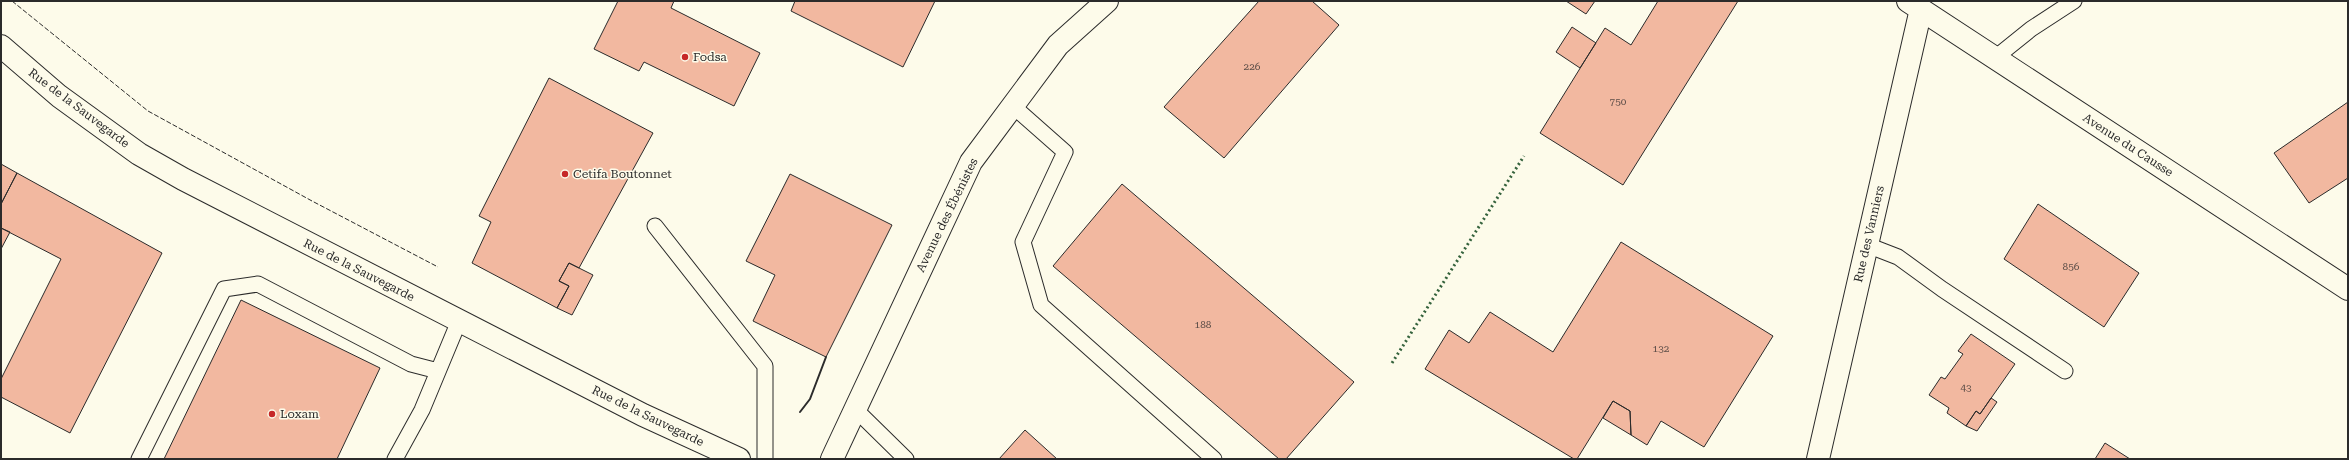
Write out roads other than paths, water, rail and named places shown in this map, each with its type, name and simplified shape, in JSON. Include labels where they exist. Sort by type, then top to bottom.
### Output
[{"type":"street","name":"Avenue des Ébénistes","points":[[832,459],[971,162],[1058,45],[1107,1]]},
{"type":"street","name":"Avenue du Causse","points":[[1914,5],[2348,289]]},
{"type":"street","name":"Rue des Vanniers","points":[[1818,459],[1867,245],[1914,5]]},
{"type":"street","name":"Rue de la Sauvegarde","points":[[1,46],[60,96],[139,154],[183,179],[643,415],[739,459]]},
{"type":"lane","points":[[1995,58],[2031,29],[2074,1]]},
{"type":"lane","points":[[1013,106],[1065,152],[1023,242],[1041,305],[1214,459]]},
{"type":"lane","points":[[654,226],[765,366],[765,459]]},
{"type":"lane","points":[[1867,245],[1898,257],[1942,289],[2065,371]]},
{"type":"lane","points":[[139,459],[224,289],[258,284],[411,364],[438,371]]},
{"type":"lane","points":[[395,459],[422,410],[460,321]]},
{"type":"lane","points":[[855,409],[906,459]]},
{"type":"place","name":"Fodsa","points":[[685,57]]},
{"type":"place","name":"Cetifa Boutonnet","points":[[565,174]]},
{"type":"place","name":"Loxam","points":[[272,414]]}]
